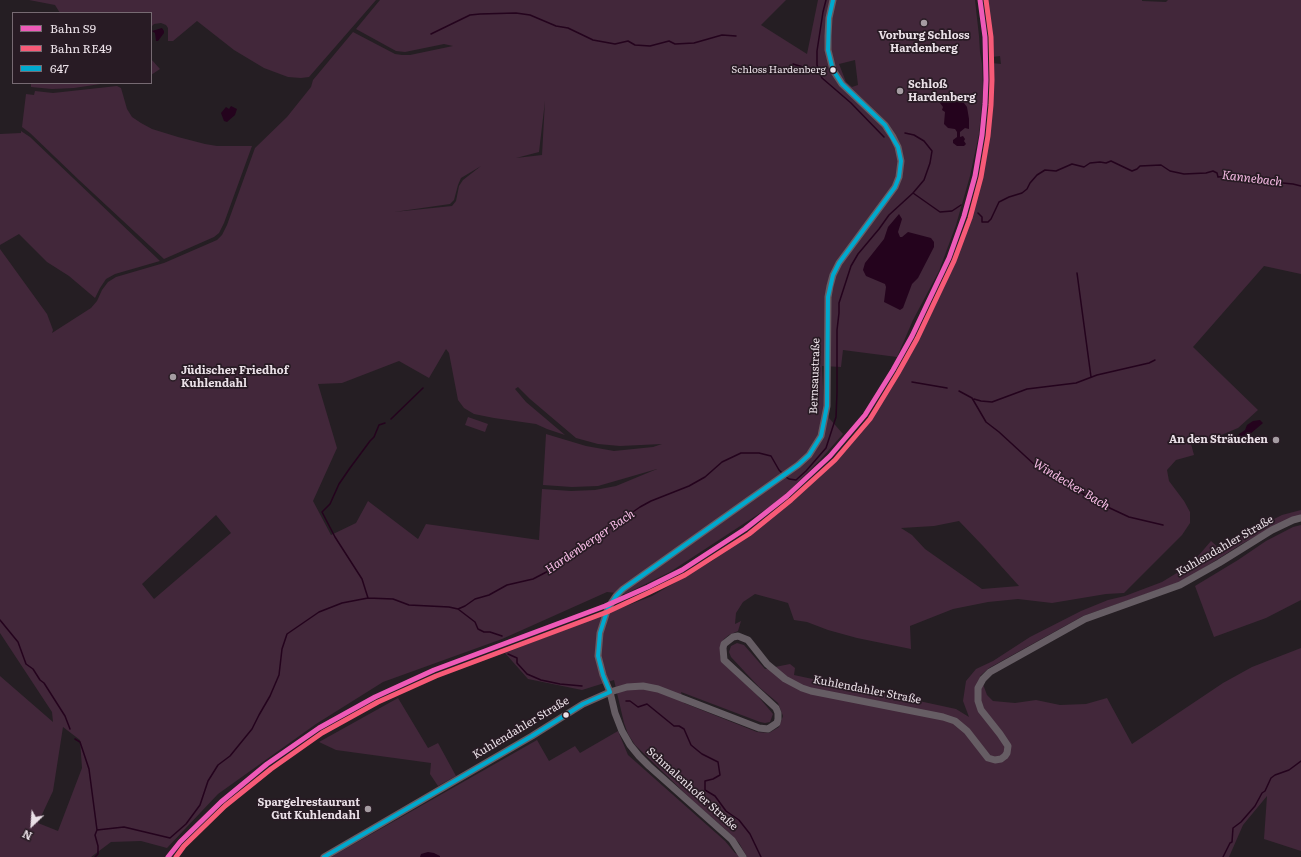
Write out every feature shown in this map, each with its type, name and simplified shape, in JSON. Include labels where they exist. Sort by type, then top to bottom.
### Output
[{"type":"main road","name":"Bernsaustraße","points":[[610,692],[603,675],[598,656],[600,633],[608,608],[616,596],[623,589],[791,471],[808,457],[821,436],[827,406],[828,297],[833,275],[847,252],[895,187],[899,177],[901,161],[898,147],[885,125],[842,84],[833,70],[828,50],[828,36],[829,18],[833,0]]},
{"type":"main road","name":"Kuhlendahler Straße","points":[[324,857],[532,736],[583,704],[610,692],[627,687],[643,686],[658,689],[759,728],[768,729],[776,723],[778,719],[776,708],[724,660],[722,648],[724,644],[733,637],[738,636],[748,640],[767,664],[779,674],[802,688],[943,717],[960,725],[967,731],[988,758],[998,760],[1006,756],[1008,746],[981,710],[978,701],[978,688],[983,679],[990,672],[1085,619],[1180,585],[1206,571],[1272,530],[1293,520],[1301,518]]},
{"type":"main road","name":"Schmalenhofer Straße","points":[[610,692],[615,713],[622,731],[630,745],[639,756],[732,840],[743,857]]},
{"type":"shaded area","points":[[29,0],[376,0],[309,77],[301,78],[288,77],[264,68],[234,50],[197,21],[173,41],[168,41],[168,28],[166,25],[161,23],[154,24],[152,26],[152,12],[59,12],[55,5]]},
{"type":"shaded area","points":[[380,0],[786,0],[761,25],[807,54],[818,0],[975,0],[982,64],[983,91],[979,134],[970,176],[956,225],[939,271],[913,320],[897,357],[843,350],[841,367],[822,366],[824,406],[829,418],[843,434],[820,460],[780,500],[670,572],[625,594],[607,592],[502,639],[383,682],[316,724],[218,794],[167,848],[141,841],[111,842],[91,857],[0,857],[0,676],[53,722],[52,712],[0,633],[0,249],[47,314],[53,330],[52,333],[91,308],[108,282],[116,277],[164,263],[217,240],[222,235],[227,225],[255,148],[287,117],[311,87],[313,80],[353,32],[395,54],[402,55],[410,55],[453,46],[444,44],[405,52],[396,51],[356,29]],"holes":[[[855,60],[858,85],[852,87],[846,82],[839,64]],[[545,101],[542,155],[516,158],[539,152]],[[481,166],[463,180],[459,186],[456,201],[452,206],[394,212],[450,204],[454,200],[461,178]],[[446,349],[449,353],[458,400],[464,408],[474,414],[536,424],[565,435],[526,402],[515,389],[518,387],[576,438],[598,444],[620,446],[662,444],[653,447],[614,451],[586,446],[546,434],[543,485],[572,487],[598,486],[657,469],[616,486],[595,490],[571,491],[542,489],[539,540],[426,524],[418,539],[368,501],[356,523],[331,535],[313,501],[337,448],[318,384],[342,383],[399,361],[429,378]],[[216,515],[231,533],[154,599],[142,584]],[[63,727],[80,740],[82,768],[58,831],[38,823],[53,791]]]},
{"type":"shaded area","points":[[985,0],[1142,0],[1166,2],[1168,0],[1301,0],[1301,274],[1264,266],[1193,347],[1258,410],[1238,428],[1219,436],[1191,444],[1194,455],[1176,460],[1167,470],[1169,481],[1184,501],[1190,512],[1190,523],[1182,535],[1124,593],[1106,594],[1052,603],[1018,599],[988,602],[953,609],[910,626],[911,649],[857,638],[828,630],[807,622],[794,620],[788,603],[755,594],[743,602],[736,613],[735,624],[741,621],[738,631],[724,639],[720,647],[720,656],[726,666],[757,695],[773,714],[770,722],[760,722],[681,692],[684,703],[757,732],[769,733],[779,727],[783,716],[778,703],[759,687],[731,657],[729,652],[731,646],[737,643],[744,645],[765,669],[790,664],[795,668],[794,675],[956,709],[969,717],[963,701],[966,681],[976,669],[993,661],[1030,637],[1081,611],[1108,600],[1125,596],[1162,582],[1180,571],[1199,555],[1211,541],[1220,549],[1282,515],[1301,510],[1301,515],[1280,523],[1240,545],[1191,576],[1177,583],[1083,616],[989,668],[980,676],[987,695],[993,701],[1015,703],[1036,700],[1060,705],[1086,704],[1107,698],[1132,744],[1223,683],[1252,667],[1301,648],[1301,851],[1264,839],[1267,796],[1243,825],[1229,857],[747,857],[739,843],[725,829],[695,803],[635,745],[628,734],[624,723],[614,680],[582,690],[528,679],[505,653],[652,596],[712,561],[764,523],[808,487],[852,440],[895,379],[924,326],[965,230],[979,178],[987,135],[992,63],[1001,64],[1000,56],[992,57]],"holes":[[[959,521],[1019,586],[982,589],[925,549],[912,535],[901,528],[934,526]]]},
{"type":"shaded area","points":[[162,28],[164,33],[158,41],[156,41],[155,33],[152,31]]},
{"type":"shaded area","points":[[152,60],[160,69],[152,74]]},
{"type":"shaded area","points":[[31,84],[100,84],[74,88],[52,89],[31,87]]},
{"type":"shaded area","points":[[117,86],[121,88],[127,109],[132,117],[152,129],[205,144],[217,146],[252,146],[224,223],[219,233],[214,237],[164,259],[22,127],[26,94],[34,95],[35,91],[53,93]]},
{"type":"shaded area","points":[[943,98],[964,103],[967,107],[969,129],[965,128],[960,132],[960,137],[963,136],[965,139],[964,141],[966,144],[964,146],[957,146],[953,143],[953,140],[957,137],[957,132],[955,129],[948,128],[944,124],[945,112],[942,110],[943,107],[940,103]]},
{"type":"shaded area","points":[[231,106],[237,109],[235,115],[227,122],[224,121],[221,113],[226,107],[229,109]]},
{"type":"shaded area","points":[[21,131],[30,137],[160,261],[115,274],[106,279],[95,298],[69,276],[47,262],[19,234],[0,245],[0,134],[21,133]]},
{"type":"shaded area","points":[[899,214],[902,219],[898,232],[900,237],[908,232],[931,238],[934,242],[934,247],[918,278],[912,284],[903,308],[900,310],[884,302],[885,284],[866,276],[863,270],[865,263],[884,239],[888,227]]},
{"type":"shaded area","points":[[468,417],[488,424],[485,432],[465,425]]},
{"type":"shaded area","points":[[1260,420],[1263,423],[1243,440],[1240,439],[1238,436],[1239,434],[1245,430],[1247,425],[1253,421]]},
{"type":"shaded area","points":[[1301,525],[1301,600],[1266,618],[1214,637],[1195,586],[1266,541],[1293,527]]},
{"type":"shaded area","points":[[398,698],[428,748],[438,743],[456,776],[438,786],[430,774],[431,763],[336,750],[319,742]]},
{"type":"shaded area","points":[[618,731],[628,755],[725,841],[735,853],[745,857],[331,857],[537,740],[549,761],[575,746],[580,753]]},
{"type":"shaded area","points":[[428,852],[434,853],[440,857],[420,857],[421,854]]},
{"type":"waterway","name":"Hardenberger Bach","points":[[826,0],[817,51],[817,65],[822,78],[851,103],[884,137]]},
{"type":"waterway","points":[[431,34],[470,15],[516,13],[530,15],[556,26],[568,28],[593,40],[615,44],[628,41],[635,45],[650,46],[669,41],[675,44],[694,43],[722,35],[736,36]]},
{"type":"waterway","points":[[793,64],[820,72]]},
{"type":"waterway","name":"Hardenberger Bach","points":[[786,477],[796,480],[826,448],[836,417],[837,330],[839,303],[851,266],[858,254],[889,215],[913,193],[924,180],[930,163],[932,151],[924,141],[914,135],[905,133]]},
{"type":"waterway","name":"Kannebach","points":[[978,213],[982,217],[982,222],[988,222],[999,202],[1022,193],[1027,189],[1037,175],[1045,170],[1056,171],[1072,164],[1084,167],[1090,163],[1106,163],[1111,161],[1132,171],[1140,166],[1161,165],[1170,171],[1184,174],[1206,173],[1213,171],[1217,173],[1218,177],[1237,175],[1262,181],[1301,186]]},
{"type":"waterway","name":"Kannebach","points":[[913,193],[940,212],[952,211],[961,205]]},
{"type":"waterway","points":[[1077,273],[1091,377]]},
{"type":"waterway","points":[[974,399],[992,402],[1027,389],[1076,383],[1097,375],[1149,363],[1155,360]]},
{"type":"waterway","name":"Windecker Bach","points":[[912,382],[947,388]]},
{"type":"waterway","points":[[391,419],[423,388]]},
{"type":"waterway","name":"Windecker Bach","points":[[959,391],[972,398],[986,422],[1036,466],[1099,503],[1129,517],[1163,525]]},
{"type":"waterway","points":[[368,598],[362,579],[335,537],[322,512],[330,504],[339,484],[350,468],[374,437],[379,425],[385,423]]},
{"type":"waterway","name":"Hardenberger Bach","points":[[95,857],[98,854],[98,846],[95,835],[97,830],[124,827],[170,838],[186,824],[200,805],[208,781],[218,765],[230,756],[252,729],[270,696],[279,675],[282,649],[287,634],[319,612],[342,603],[368,598],[393,599],[409,605],[449,607],[458,609],[475,599],[489,595],[507,585],[533,579],[558,566],[640,507],[689,486],[705,477],[722,462],[741,453],[759,453],[771,456],[782,473]]},
{"type":"waterway","points":[[458,609],[475,622],[478,629],[502,636]]},
{"type":"waterway","points":[[0,620],[18,642],[26,664],[33,669],[40,680],[44,683],[65,716],[70,729]]},
{"type":"waterway","points":[[508,654],[517,658],[517,663],[527,674],[541,680],[560,684],[582,686]]},
{"type":"waterway","points":[[626,701],[630,701],[638,707],[647,704],[674,726],[679,726],[684,729],[691,745],[702,754],[718,762],[720,775],[705,781],[705,790],[715,796],[726,811],[739,820],[750,834],[761,857]]},
{"type":"waterway","points":[[75,739],[80,742],[89,769],[97,830]]},
{"type":"waterway","points":[[1223,857],[1230,843],[1232,842],[1233,828],[1241,822],[1255,806],[1262,793],[1265,791],[1271,778],[1289,770],[1301,761]]},
{"type":"rail line","name":"S9","points":[[168,857],[180,842],[221,802],[267,764],[319,728],[375,697],[434,670],[605,606],[682,570],[745,529],[787,496],[830,456],[865,415],[912,336],[949,258],[964,216],[975,176],[982,135],[985,104],[985,37],[980,0]]},
{"type":"rail line","name":"RE49","points":[[176,857],[184,846],[225,806],[271,769],[322,733],[378,702],[436,676],[607,612],[685,575],[749,534],[791,500],[835,460],[870,419],[917,339],[954,261],[970,218],[981,177],[988,136],[991,105],[991,37],[986,0]]},
{"type":"transit line","name":"647","points":[[610,692],[603,675],[598,656],[600,633],[608,608],[616,596],[623,589],[798,465],[809,455],[821,436],[827,406],[828,297],[833,275],[839,263],[895,187],[899,177],[901,161],[898,147],[885,125],[842,84],[833,70],[828,50],[829,18],[833,0]]},
{"type":"transit line","name":"647","points":[[324,857],[532,736],[583,704],[610,692]]},
{"type":"place","name":"Vorburg Schloss Hardenberg","points":[[924,23]]},
{"type":"place","name":"Schloss Hardenberg","points":[[833,70]]},
{"type":"place","name":"Schloß Hardenberg","points":[[900,91]]},
{"type":"place","name":"Jüdischer Friedhof Kuhlendahl","points":[[173,377]]},
{"type":"place","name":"An den Sträuchen","points":[[1276,440]]},
{"type":"place","name":"Spargelrestaurant Gut Kuhlendahl","points":[[368,809]]}]
